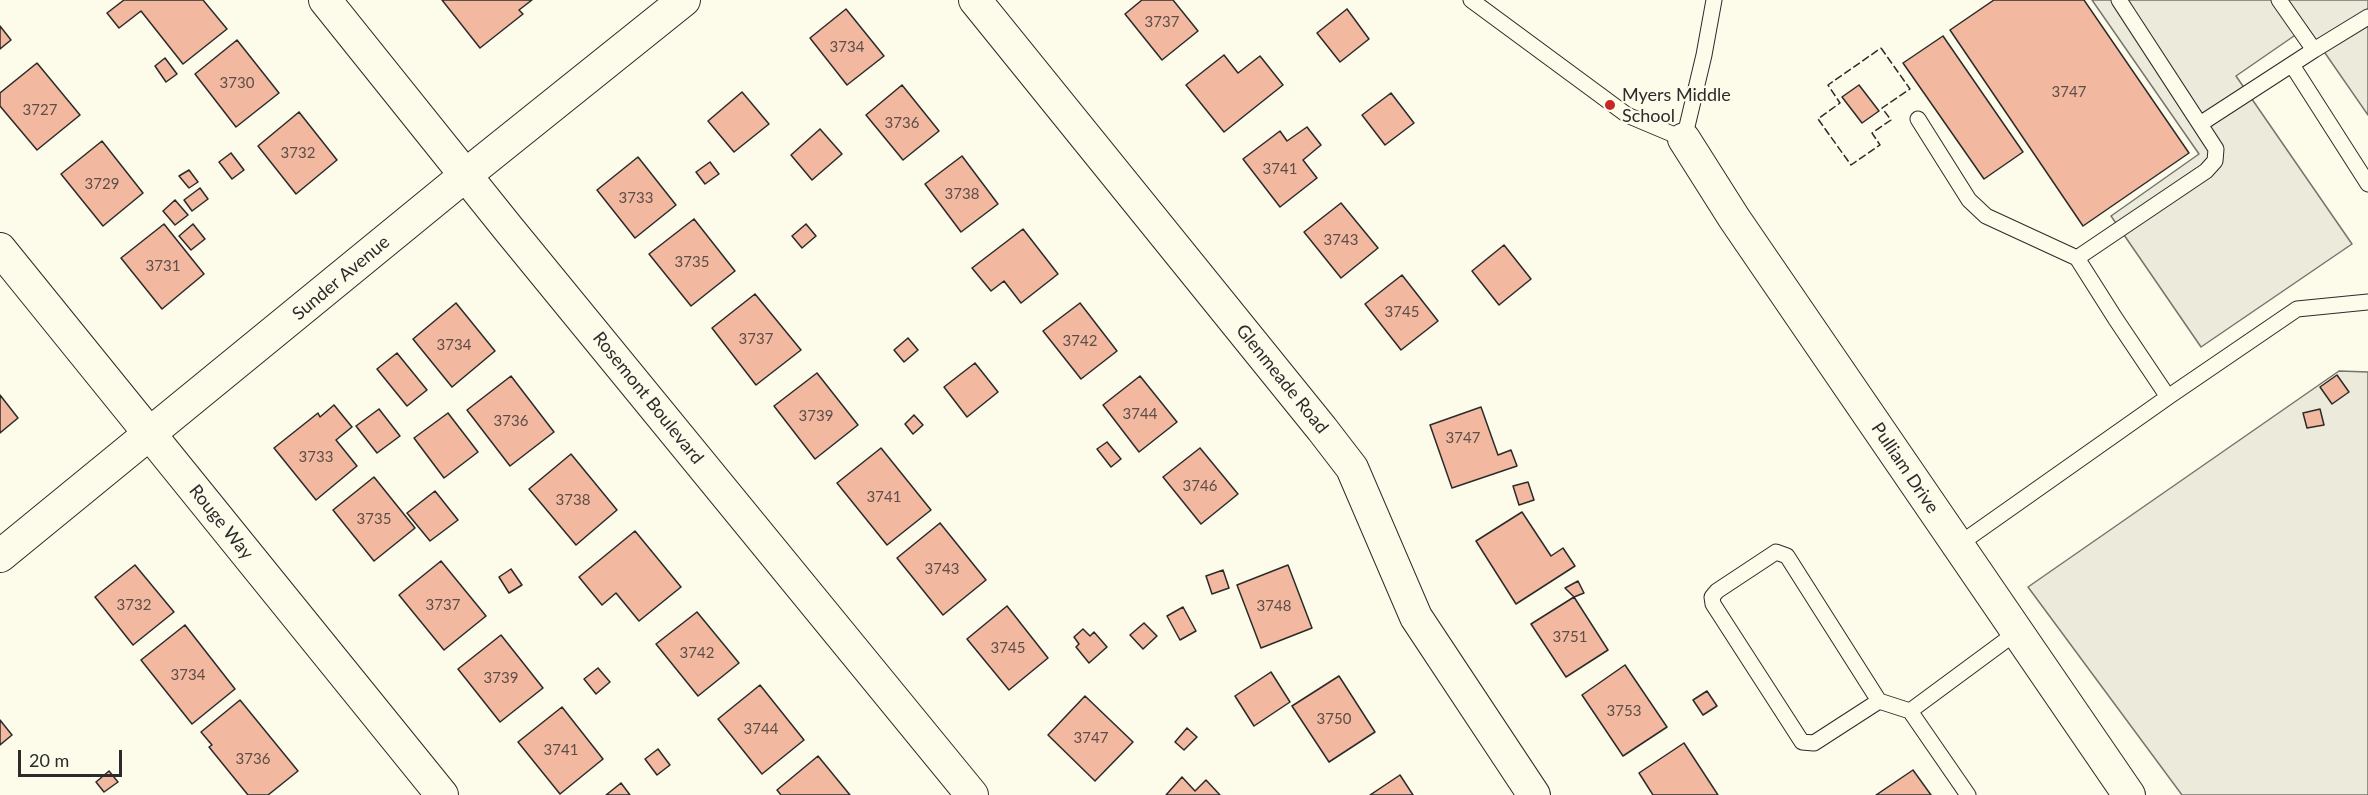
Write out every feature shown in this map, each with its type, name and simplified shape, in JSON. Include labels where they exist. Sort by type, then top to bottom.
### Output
[{"type":"street","name":"Rosemont Boulevard","points":[[325,0],[972,795]]},
{"type":"street","name":"Sunder Avenue","points":[[0,556],[467,174],[684,0]]},
{"type":"street","name":"Glenmeade Road","points":[[975,0],[1308,410],[1352,468],[1416,617],[1534,795]]},
{"type":"street","name":"Pulliam Drive","points":[[1684,139],[1734,218],[2129,795]]},
{"type":"street","name":"Rouge Way","points":[[0,249],[442,795]]},
{"type":"lane","points":[[1471,0],[1627,115],[1684,139],[1704,55],[1714,0]]},
{"type":"lane","points":[[2077,258],[2206,171],[2215,161],[2216,150],[2120,0]]},
{"type":"lane","points":[[2279,0],[2314,50]]},
{"type":"lane","points":[[2200,124],[2368,17]]},
{"type":"lane","points":[[2292,65],[2368,184]]},
{"type":"lane","points":[[1918,119],[1969,200],[1986,216],[2077,258],[2168,397]]},
{"type":"lane","points":[[1958,545],[2296,309],[2368,302]]},
{"type":"lane","points":[[1879,701],[1814,743],[1802,742],[1713,604],[1712,597],[1716,591],[1776,552],[1787,556],[1879,701],[1910,711],[1968,795]]},
{"type":"lane","points":[[1910,711],[2017,632]]},
{"type":"shaded area","points":[[2092,0],[2368,0],[2368,115],[2307,27],[2236,76],[2352,244],[2201,347],[2111,216],[2199,154]]},
{"type":"shaded area","points":[[2339,371],[2368,372],[2368,795],[2182,795],[2028,587]]},
{"type":"building","points":[[124,0],[203,0],[227,29],[183,64],[141,11],[119,28],[107,13]]},
{"type":"building","points":[[442,0],[532,0],[519,10],[523,14],[480,48]]},
{"type":"building","points":[[1142,0],[1173,0],[1198,31],[1162,60],[1125,14]]},
{"type":"building","points":[[1994,0],[2084,0],[2189,153],[2083,226],[1950,30]]},
{"type":"building","points":[[846,9],[884,56],[847,85],[810,38]]},
{"type":"building","points":[[1347,9],[1369,39],[1340,62],[1317,33]]},
{"type":"building","points":[[0,26],[11,40],[0,49]]},
{"type":"building","points":[[1943,36],[2023,152],[1984,179],[1903,63]]},
{"type":"building","points":[[237,40],[279,93],[236,127],[195,74]]},
{"type":"building","points":[[1224,55],[1238,73],[1260,56],[1283,85],[1224,132],[1186,85]]},
{"type":"building","points":[[165,58],[177,74],[166,82],[155,66]]},
{"type":"building","points":[[37,63],[80,115],[37,150],[0,106],[0,93]]},
{"type":"building","points":[[902,85],[939,131],[903,160],[866,115]]},
{"type":"building","points":[[1859,85],[1879,111],[1862,123],[1842,97]]},
{"type":"building","points":[[742,92],[769,124],[734,152],[708,121]]},
{"type":"building","points":[[1391,93],[1414,123],[1385,145],[1362,115]]},
{"type":"building","points":[[299,112],[337,160],[296,194],[258,146]]},
{"type":"building","points":[[1307,127],[1321,145],[1303,160],[1317,178],[1280,207],[1243,159],[1280,131],[1287,141]]},
{"type":"building","points":[[820,129],[842,154],[812,180],[791,155]]},
{"type":"building","points":[[102,141],[143,193],[103,226],[61,174]]},
{"type":"building","points":[[231,153],[244,170],[232,179],[219,162]]},
{"type":"building","points":[[962,156],[998,204],[961,232],[925,184]]},
{"type":"building","points":[[638,157],[676,205],[635,238],[597,190]]},
{"type":"building","points":[[710,162],[719,174],[705,184],[696,172]]},
{"type":"building","points":[[189,170],[198,182],[189,188],[179,176]]},
{"type":"building","points":[[200,188],[208,199],[192,211],[184,200]]},
{"type":"building","points":[[175,200],[188,215],[175,225],[163,211]]},
{"type":"building","points":[[1341,203],[1378,248],[1341,278],[1304,232]]},
{"type":"building","points":[[694,219],[735,271],[691,306],[649,254]]},
{"type":"building","points":[[164,224],[204,274],[162,309],[121,258]]},
{"type":"building","points":[[193,224],[205,239],[191,250],[179,236]]},
{"type":"building","points":[[806,224],[816,236],[802,248],[792,236]]},
{"type":"building","points":[[1023,229],[1058,274],[1021,303],[1004,281],[991,291],[972,268]]},
{"type":"building","points":[[1504,245],[1531,279],[1499,305],[1472,271]]},
{"type":"building","points":[[1402,275],[1438,321],[1401,350],[1365,304]]},
{"type":"building","points":[[755,294],[801,350],[756,385],[712,328]]},
{"type":"building","points":[[456,303],[495,351],[452,387],[413,339]]},
{"type":"building","points":[[1080,303],[1117,351],[1081,379],[1043,331]]},
{"type":"building","points":[[908,338],[918,350],[904,362],[894,350]]},
{"type":"building","points":[[397,353],[427,390],[407,406],[377,369]]},
{"type":"building","points":[[975,363],[998,392],[967,417],[944,387]]},
{"type":"building","points":[[817,373],[858,425],[815,459],[774,406]]},
{"type":"building","points":[[2337,375],[2349,392],[2332,404],[2320,387]]},
{"type":"building","points":[[511,376],[554,432],[510,466],[467,410]]},
{"type":"building","points":[[1140,376],[1177,422],[1139,452],[1103,405]]},
{"type":"building","points":[[0,395],[18,418],[0,433]]},
{"type":"building","points":[[334,405],[352,427],[336,440],[357,466],[316,500],[274,448],[318,413],[320,417]]},
{"type":"building","points":[[1481,407],[1498,455],[1511,450],[1517,466],[1452,488],[1430,425]]},
{"type":"building","points":[[379,409],[400,436],[377,453],[356,426]]},
{"type":"building","points":[[2320,409],[2324,425],[2307,428],[2303,413]]},
{"type":"building","points":[[448,413],[478,452],[444,478],[414,438]]},
{"type":"building","points":[[914,415],[923,425],[913,434],[905,424]]},
{"type":"building","points":[[1107,442],[1121,459],[1111,467],[1097,449]]},
{"type":"building","points":[[881,448],[931,510],[887,545],[837,483]]},
{"type":"building","points":[[1200,448],[1238,494],[1201,524],[1163,477]]},
{"type":"building","points":[[571,454],[617,510],[576,545],[529,489]]},
{"type":"building","points":[[374,477],[415,528],[374,561],[333,510]]},
{"type":"building","points":[[1528,482],[1534,500],[1519,505],[1513,486]]},
{"type":"building","points":[[435,491],[458,520],[430,541],[407,513]]},
{"type":"building","points":[[1522,512],[1551,556],[1563,548],[1575,566],[1516,604],[1476,541]]},
{"type":"building","points":[[940,523],[986,580],[943,615],[897,558]]},
{"type":"building","points":[[635,531],[681,587],[639,621],[616,593],[602,605],[579,577]]},
{"type":"building","points":[[441,561],[486,616],[444,650],[399,595]]},
{"type":"building","points":[[135,565],[174,612],[133,645],[95,597]]},
{"type":"building","points":[[1288,565],[1312,628],[1261,648],[1237,585]]},
{"type":"building","points":[[511,569],[522,585],[509,593],[499,577]]},
{"type":"building","points":[[1223,570],[1229,588],[1212,594],[1206,576]]},
{"type":"building","points":[[1578,581],[1584,593],[1574,597],[1565,588]]},
{"type":"building","points":[[1574,597],[1608,650],[1566,677],[1531,624]]},
{"type":"building","points":[[1007,606],[1048,658],[1009,690],[967,639]]},
{"type":"building","points":[[1183,607],[1196,631],[1180,640],[1167,616]]},
{"type":"building","points":[[697,612],[739,663],[698,696],[656,644]]},
{"type":"building","points":[[1144,623],[1157,636],[1143,649],[1130,635]]},
{"type":"building","points":[[185,625],[235,689],[192,724],[141,660]]},
{"type":"building","points":[[1083,629],[1090,636],[1094,632],[1107,647],[1089,663],[1076,647],[1079,644],[1074,637]]},
{"type":"building","points":[[501,635],[543,688],[500,722],[458,669]]},
{"type":"building","points":[[1625,665],[1667,727],[1623,756],[1582,695]]},
{"type":"building","points":[[598,668],[610,682],[596,694],[584,679]]},
{"type":"building","points":[[1271,672],[1290,702],[1254,726],[1235,696]]},
{"type":"building","points":[[1339,676],[1375,732],[1329,762],[1292,706]]},
{"type":"building","points":[[760,685],[804,740],[762,774],[718,719]]},
{"type":"building","points":[[1707,691],[1717,706],[1703,715],[1693,700]]},
{"type":"building","points":[[1085,696],[1133,742],[1095,781],[1048,735]]},
{"type":"building","points":[[240,700],[298,771],[268,795],[248,795],[209,747],[212,745],[201,732]]},
{"type":"building","points":[[562,707],[603,759],[560,794],[518,742]]},
{"type":"building","points":[[0,720],[12,735],[0,745]]},
{"type":"building","points":[[1187,728],[1197,737],[1184,750],[1175,742]]},
{"type":"building","points":[[1684,743],[1718,795],[1653,795],[1639,773]]},
{"type":"building","points":[[658,749],[670,765],[657,775],[645,759]]},
{"type":"building","points":[[818,756],[850,795],[781,795],[777,790]]},
{"type":"building","points":[[1913,770],[1931,795],[1876,795]]},
{"type":"building","points":[[109,771],[118,782],[104,792],[96,782]]},
{"type":"building","points":[[1400,775],[1413,795],[1370,795]]},
{"type":"building","points":[[1182,777],[1195,791],[1206,780],[1220,795],[1166,795]]},
{"type":"building","points":[[621,783],[630,795],[606,795]]},
{"type":"fence","points":[[1881,48],[1910,89],[1882,108],[1891,120],[1872,133],[1880,145],[1851,165],[1818,119],[1840,103],[1828,85],[1881,48]]},
{"type":"place","name":"Myers Middle School","points":[[1610,105]]}]
